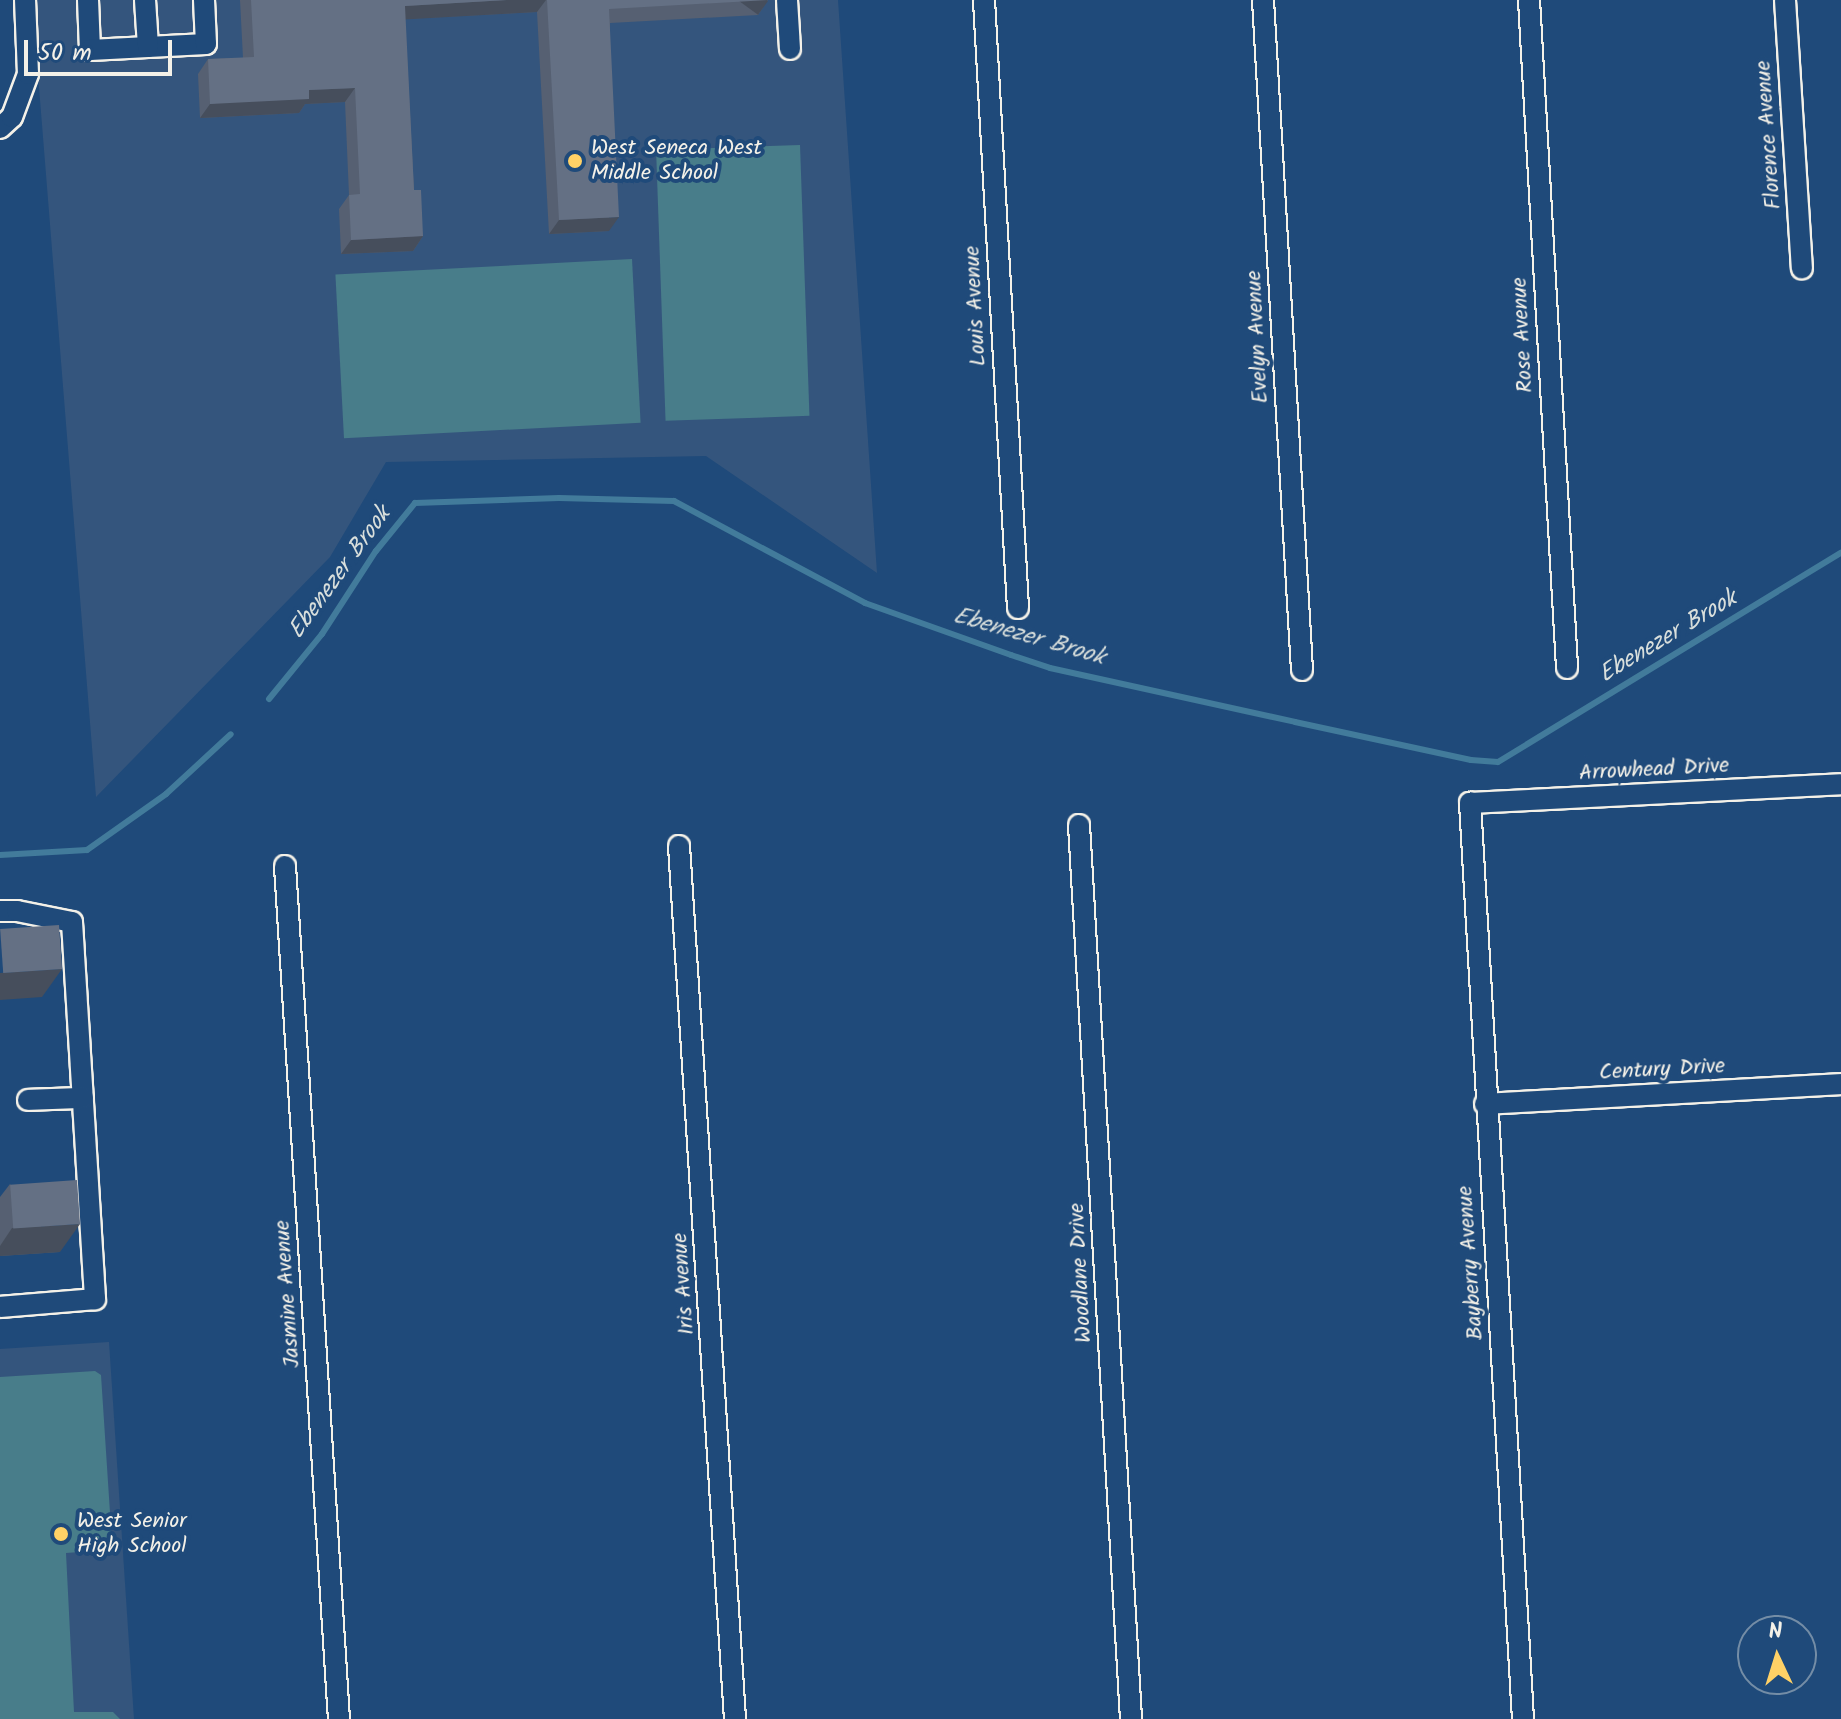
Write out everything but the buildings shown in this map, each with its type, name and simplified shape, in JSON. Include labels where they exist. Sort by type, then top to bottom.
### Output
[{"type":"street","points":[[0,128],[12,117],[28,74],[25,0]]},
{"type":"street","points":[[88,0],[90,50],[206,44],[204,0]]},
{"type":"street","points":[[145,0],[148,47]]},
{"type":"street","points":[[787,0],[790,49]]},
{"type":"street","name":"Louis Avenue","points":[[984,0],[1018,608]]},
{"type":"street","name":"Evelyn Avenue","points":[[1263,0],[1302,670]]},
{"type":"street","name":"Rose Avenue","points":[[1529,0],[1567,668]]},
{"type":"street","name":"Florence Avenue","points":[[1785,0],[1802,268]]},
{"type":"street","name":"Arrowhead Drive","points":[[1470,803],[1841,784]]},
{"type":"street","name":"Bayberry Avenue","points":[[1470,803],[1485,1104],[1523,1719]]},
{"type":"street","name":"Woodlane Drive","points":[[1079,825],[1131,1719]]},
{"type":"street","name":"Iris Avenue","points":[[679,846],[735,1719]]},
{"type":"street","name":"Jasmine Avenue","points":[[285,866],[339,1719]]},
{"type":"street","points":[[0,911],[17,911],[72,922],[95,1299],[0,1307]]},
{"type":"street","name":"Century Drive","points":[[1485,1104],[1841,1084]]},
{"type":"street","points":[[28,1100],[83,1098]]},
{"type":"shaded area","points":[[32,0],[838,0],[877,573],[706,456],[386,462],[330,557],[96,797]]},
{"type":"shaded area","name":"West Senior High School","points":[[109,1342],[134,1719],[0,1719],[0,1349]]},
{"type":"green space","points":[[800,145],[809,416],[666,421],[656,150]]},
{"type":"green space","points":[[632,259],[641,423],[344,438],[335,275]]},
{"type":"green space","name":"West Senior High School","points":[[95,1371],[101,1375],[112,1543],[105,1550],[66,1553],[74,1712],[113,1712],[120,1719],[0,1719],[0,1377]]},
{"type":"waterway","name":"Ebenezer Brook","points":[[269,699],[322,634],[376,551],[415,503],[559,498],[674,501],[865,603],[1050,668],[1471,760],[1498,762],[1841,553]]},
{"type":"waterway","name":"Ebenezer Brook","points":[[0,855],[87,850],[166,794],[231,734]]},
{"type":"place","name":"West Seneca West Middle School","points":[[575,161]]},
{"type":"place","name":"West Senior High School","points":[[61,1534]]}]
